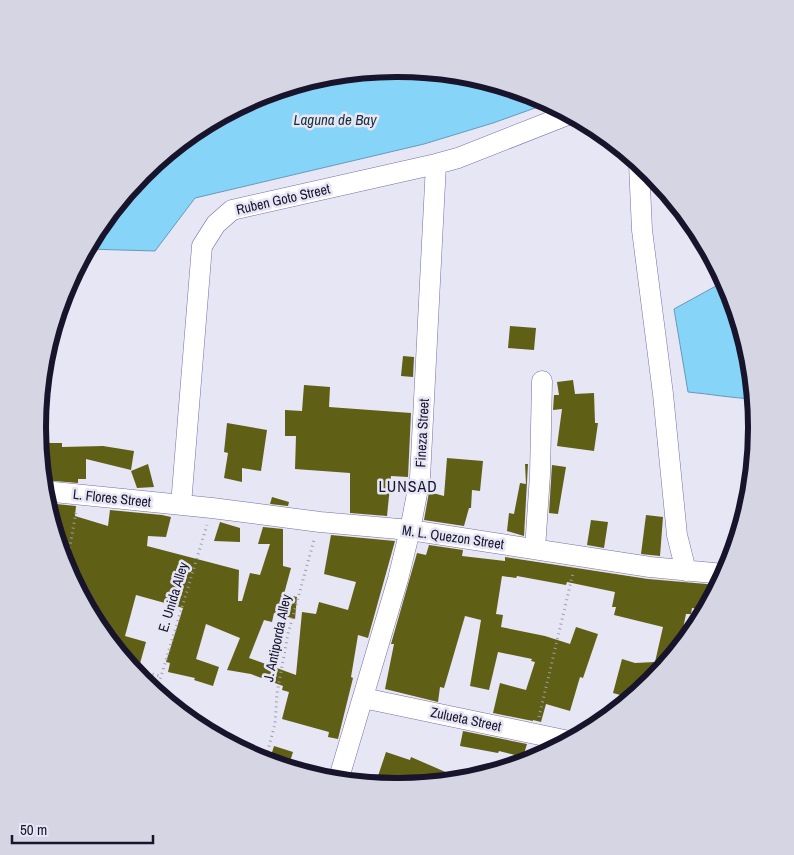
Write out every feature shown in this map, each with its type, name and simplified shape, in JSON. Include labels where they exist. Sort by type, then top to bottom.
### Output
[{"type":"street","name":"Ruben Goto Street","points":[[181,505],[202,246],[216,224],[232,210],[458,158],[561,118]]},
{"type":"street","name":"Fineza Street","points":[[340,774],[398,579],[420,478],[428,285],[436,164]]},
{"type":"street","points":[[639,174],[642,230],[663,394],[678,535],[686,571]]},
{"type":"street","points":[[535,549],[540,475],[542,381]]},
{"type":"street","name":"L. Flores Street","points":[[52,492],[181,505]]},
{"type":"street","name":"M. L. Quezon Street","points":[[181,505],[320,522],[410,530],[650,567],[716,573]]},
{"type":"street","name":"Zulueta Street","points":[[363,698],[558,739]]},
{"type":"path","points":[[69,551],[79,494]]},
{"type":"path","name":"E. Unida Alley","points":[[158,684],[212,508]]},
{"type":"path","name":"J. Antiporda Alley","points":[[267,754],[275,724],[277,693],[288,634],[320,522]]},
{"type":"path","points":[[535,734],[578,555]]},
{"type":"path","points":[[146,673],[160,676]]},
{"type":"water","name":"Laguna de Bay","points":[[397,77],[420,78],[465,83],[510,95],[539,107],[424,144],[195,198],[155,251],[95,249],[133,196],[183,149],[242,113],[284,95],[329,83],[351,80]]},
{"type":"water","points":[[718,285],[736,337],[746,399],[688,392],[674,309]]},
{"type":"building","points":[[510,326],[536,328],[534,350],[508,348]]},
{"type":"building","points":[[403,356],[414,357],[413,377],[401,376]]},
{"type":"building","points":[[573,380],[575,394],[594,393],[595,423],[598,423],[594,451],[557,446],[562,409],[553,410],[554,395],[559,395],[557,382]]},
{"type":"building","points":[[304,385],[330,387],[329,407],[411,413],[408,477],[391,476],[387,516],[350,513],[350,473],[295,469],[296,436],[285,436],[285,410],[302,411]]},
{"type":"building","points":[[227,423],[267,430],[261,471],[242,468],[242,482],[224,478],[228,453],[224,452]]},
{"type":"building","points":[[47,443],[62,443],[62,447],[103,446],[134,451],[131,470],[86,459],[86,479],[78,479],[78,483],[50,481]]},
{"type":"building","points":[[447,458],[483,461],[480,491],[472,490],[471,508],[469,508],[464,526],[424,520],[429,492],[444,496]]},
{"type":"building","points":[[148,464],[154,487],[137,488],[131,471]]},
{"type":"building","points":[[525,464],[528,464],[524,536],[507,531],[509,513],[514,514],[520,483],[526,484]]},
{"type":"building","points":[[552,465],[566,467],[558,514],[549,513]]},
{"type":"building","points":[[272,497],[289,502],[288,506],[270,504]]},
{"type":"building","points":[[55,504],[76,506],[75,516],[108,526],[110,510],[171,517],[166,537],[148,536],[147,546],[239,570],[238,601],[242,601],[250,573],[260,575],[270,544],[258,544],[263,527],[283,529],[283,566],[291,568],[284,594],[297,597],[295,619],[274,613],[272,622],[264,620],[249,658],[296,675],[302,612],[316,614],[319,602],[348,610],[356,582],[324,574],[331,535],[395,541],[368,638],[358,635],[351,677],[353,678],[338,739],[328,737],[329,732],[282,719],[289,692],[282,690],[283,686],[251,674],[227,670],[240,638],[206,624],[196,659],[219,667],[213,686],[194,680],[195,678],[168,672],[170,663],[166,662],[183,608],[136,595],[125,636],[146,642],[139,666],[105,622],[82,583],[65,540]]},
{"type":"building","points":[[646,515],[663,517],[660,556],[641,554]]},
{"type":"building","points":[[591,520],[608,522],[604,548],[587,545]]},
{"type":"building","points":[[220,522],[240,528],[240,542],[214,541]]},
{"type":"building","points":[[429,545],[463,550],[462,556],[505,561],[505,557],[648,579],[711,584],[697,609],[692,608],[691,614],[686,614],[683,631],[661,659],[623,696],[613,693],[622,659],[635,663],[655,662],[663,627],[614,615],[616,607],[612,607],[615,592],[567,582],[566,585],[517,576],[516,578],[502,576],[496,614],[503,615],[501,627],[545,636],[570,644],[576,627],[598,634],[583,678],[580,677],[570,711],[546,704],[541,722],[493,713],[500,683],[526,690],[535,662],[531,661],[532,659],[498,652],[489,690],[470,686],[481,620],[465,616],[444,688],[440,687],[438,702],[385,689],[394,644],[391,644],[417,553],[426,555]]},
{"type":"building","points":[[463,731],[527,744],[524,755],[520,756],[499,751],[498,753],[460,746]]},
{"type":"building","points":[[274,746],[293,752],[290,762],[271,755]]},
{"type":"building","points":[[386,752],[410,760],[411,757],[450,774],[397,778],[378,777]]},
{"type":"district","name":"LUNSAD","points":[[408,486]]}]
